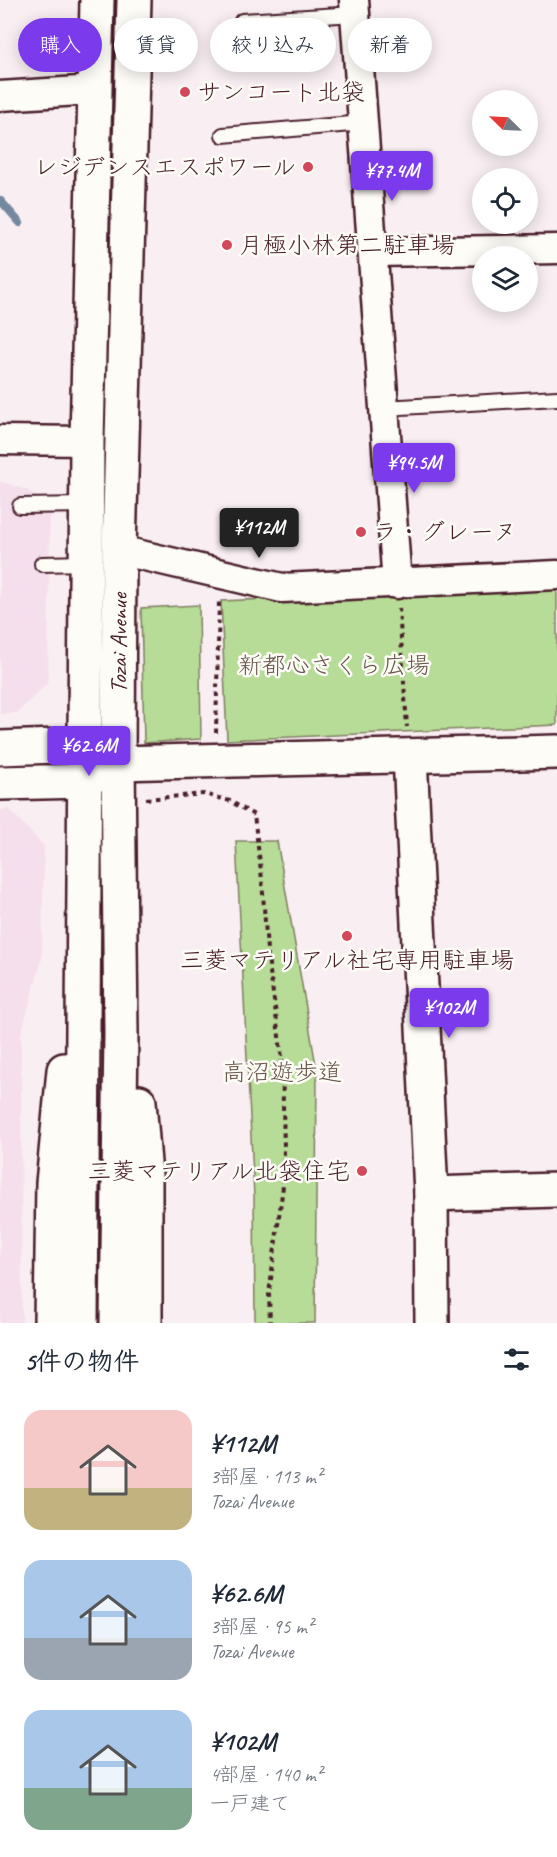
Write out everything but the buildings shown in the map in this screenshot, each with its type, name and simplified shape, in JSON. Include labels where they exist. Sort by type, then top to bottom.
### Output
[{"type":"main road","name":"Tozai Avenue","points":[[81,1323],[87,441],[98,0]]},
{"type":"main road","name":"Tozai Avenue","points":[[117,1323],[121,1034],[118,763],[119,550],[134,0]]},
{"type":"main road","points":[[0,748],[85,745],[118,763]]},
{"type":"main road","points":[[0,783],[84,781],[118,763],[557,752]]},
{"type":"main road","points":[[410,756],[431,1194],[432,1323]]},
{"type":"main road","points":[[51,1323],[53,1183],[65,1068],[84,956]]},
{"type":"main road","points":[[121,1034],[137,1089],[144,1164],[146,1323]]},
{"type":"main road","points":[[431,1194],[557,1190]]},
{"type":"street","points":[[355,7],[397,584]]},
{"type":"street","points":[[0,96],[95,90]]},
{"type":"street","points":[[373,252],[557,249]]},
{"type":"street","points":[[0,440],[87,441]]},
{"type":"street","points":[[119,550],[282,588],[557,575]]},
{"type":"lane","points":[[266,18],[355,7]]},
{"type":"lane","points":[[223,135],[363,123]]},
{"type":"lane","points":[[384,408],[557,398]]},
{"type":"lane","points":[[21,506],[87,505]]},
{"type":"lane","points":[[42,564],[86,563]]},
{"type":"path","points":[[215,761],[219,573]]},
{"type":"path","points":[[397,584],[410,756]]},
{"type":"path","points":[[144,799],[204,794],[230,801],[254,815],[262,879],[267,950],[282,1058],[283,1186],[270,1284],[270,1323]]},
{"type":"shaded area","points":[[0,481],[27,490],[50,506],[48,683],[17,713],[0,714]]},
{"type":"shaded area","points":[[9,809],[44,846],[42,958],[21,1035],[22,1323],[0,1323],[0,810]]},
{"type":"green space","name":"新都心さくら広場","points":[[557,586],[557,725],[227,740],[221,601]]},
{"type":"green space","points":[[199,605],[201,739],[144,743],[141,608]]},
{"type":"green space","name":"高沼遊歩道","points":[[236,841],[277,841],[317,1071],[315,1323],[255,1323],[254,1196]]},
{"type":"waterway","points":[[0,200],[20,223]]},
{"type":"place","name":"サンコート北袋","points":[[185,92]]},
{"type":"place","name":"レジデンスエスポワール","points":[[308,167]]},
{"type":"place","name":"月極小林第二駐車場","points":[[227,245]]},
{"type":"place","name":"ラ・グレーヌ","points":[[361,532]]},
{"type":"place","name":"三菱マテリアル社宅専用駐車場","points":[[347,936]]},
{"type":"place","name":"三菱マテリアル北袋住宅","points":[[362,1171]]}]
